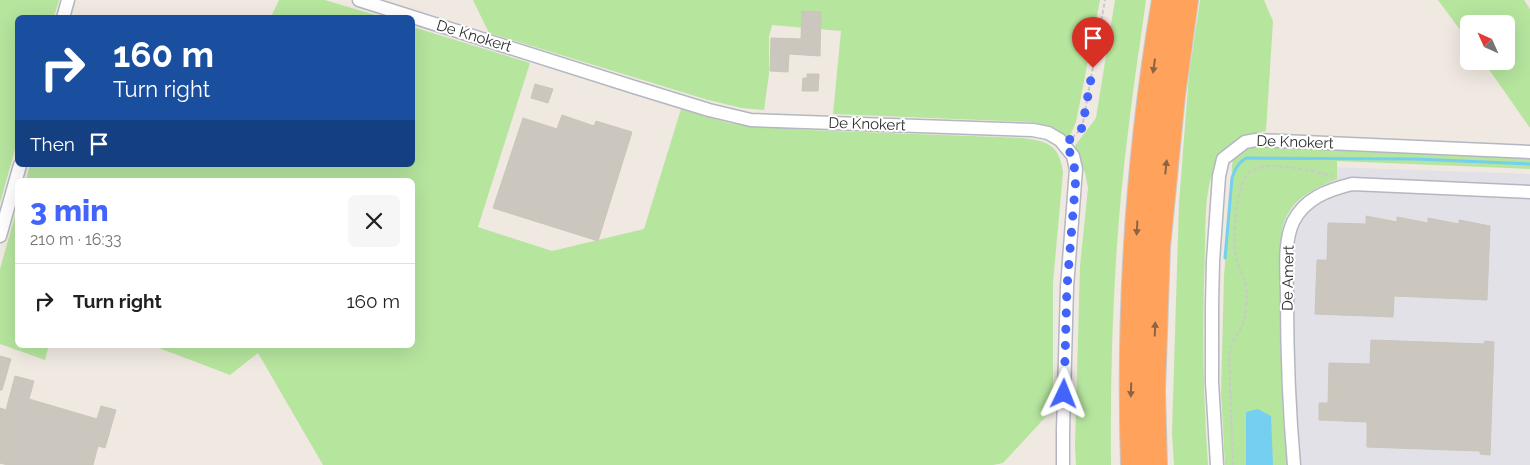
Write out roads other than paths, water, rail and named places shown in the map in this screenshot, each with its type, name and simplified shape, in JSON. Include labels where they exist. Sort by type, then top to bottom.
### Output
[{"type":"highway","points":[[1133,465],[1131,406],[1137,225],[1147,124],[1164,0]]},
{"type":"highway","points":[[1155,465],[1153,391],[1158,247],[1173,95],[1186,0]]},
{"type":"street","points":[[64,15],[68,0]]},
{"type":"street","name":"De Knokert","points":[[359,0],[406,15]]},
{"type":"street","name":"De Knokert","points":[[415,18],[709,110],[751,120],[1033,130],[1048,133],[1060,140],[1065,144],[1072,156],[1076,176],[1067,287],[1063,430],[1064,465]]},
{"type":"street","name":"De Knokert","points":[[1217,465],[1212,382],[1213,261],[1219,176],[1224,159],[1245,142],[1256,140],[1530,152]]},
{"type":"street","points":[[0,236],[15,183]]},
{"type":"street","name":"De Amert","points":[[1294,465],[1288,353],[1287,262],[1288,237],[1294,221],[1304,208],[1317,195],[1352,184],[1530,192]]},
{"type":"water","points":[[1258,409],[1271,416],[1273,465],[1246,465],[1246,412]]},
{"type":"waterway","points":[[1225,258],[1232,178],[1237,167],[1246,158],[1415,159],[1530,164]]}]
